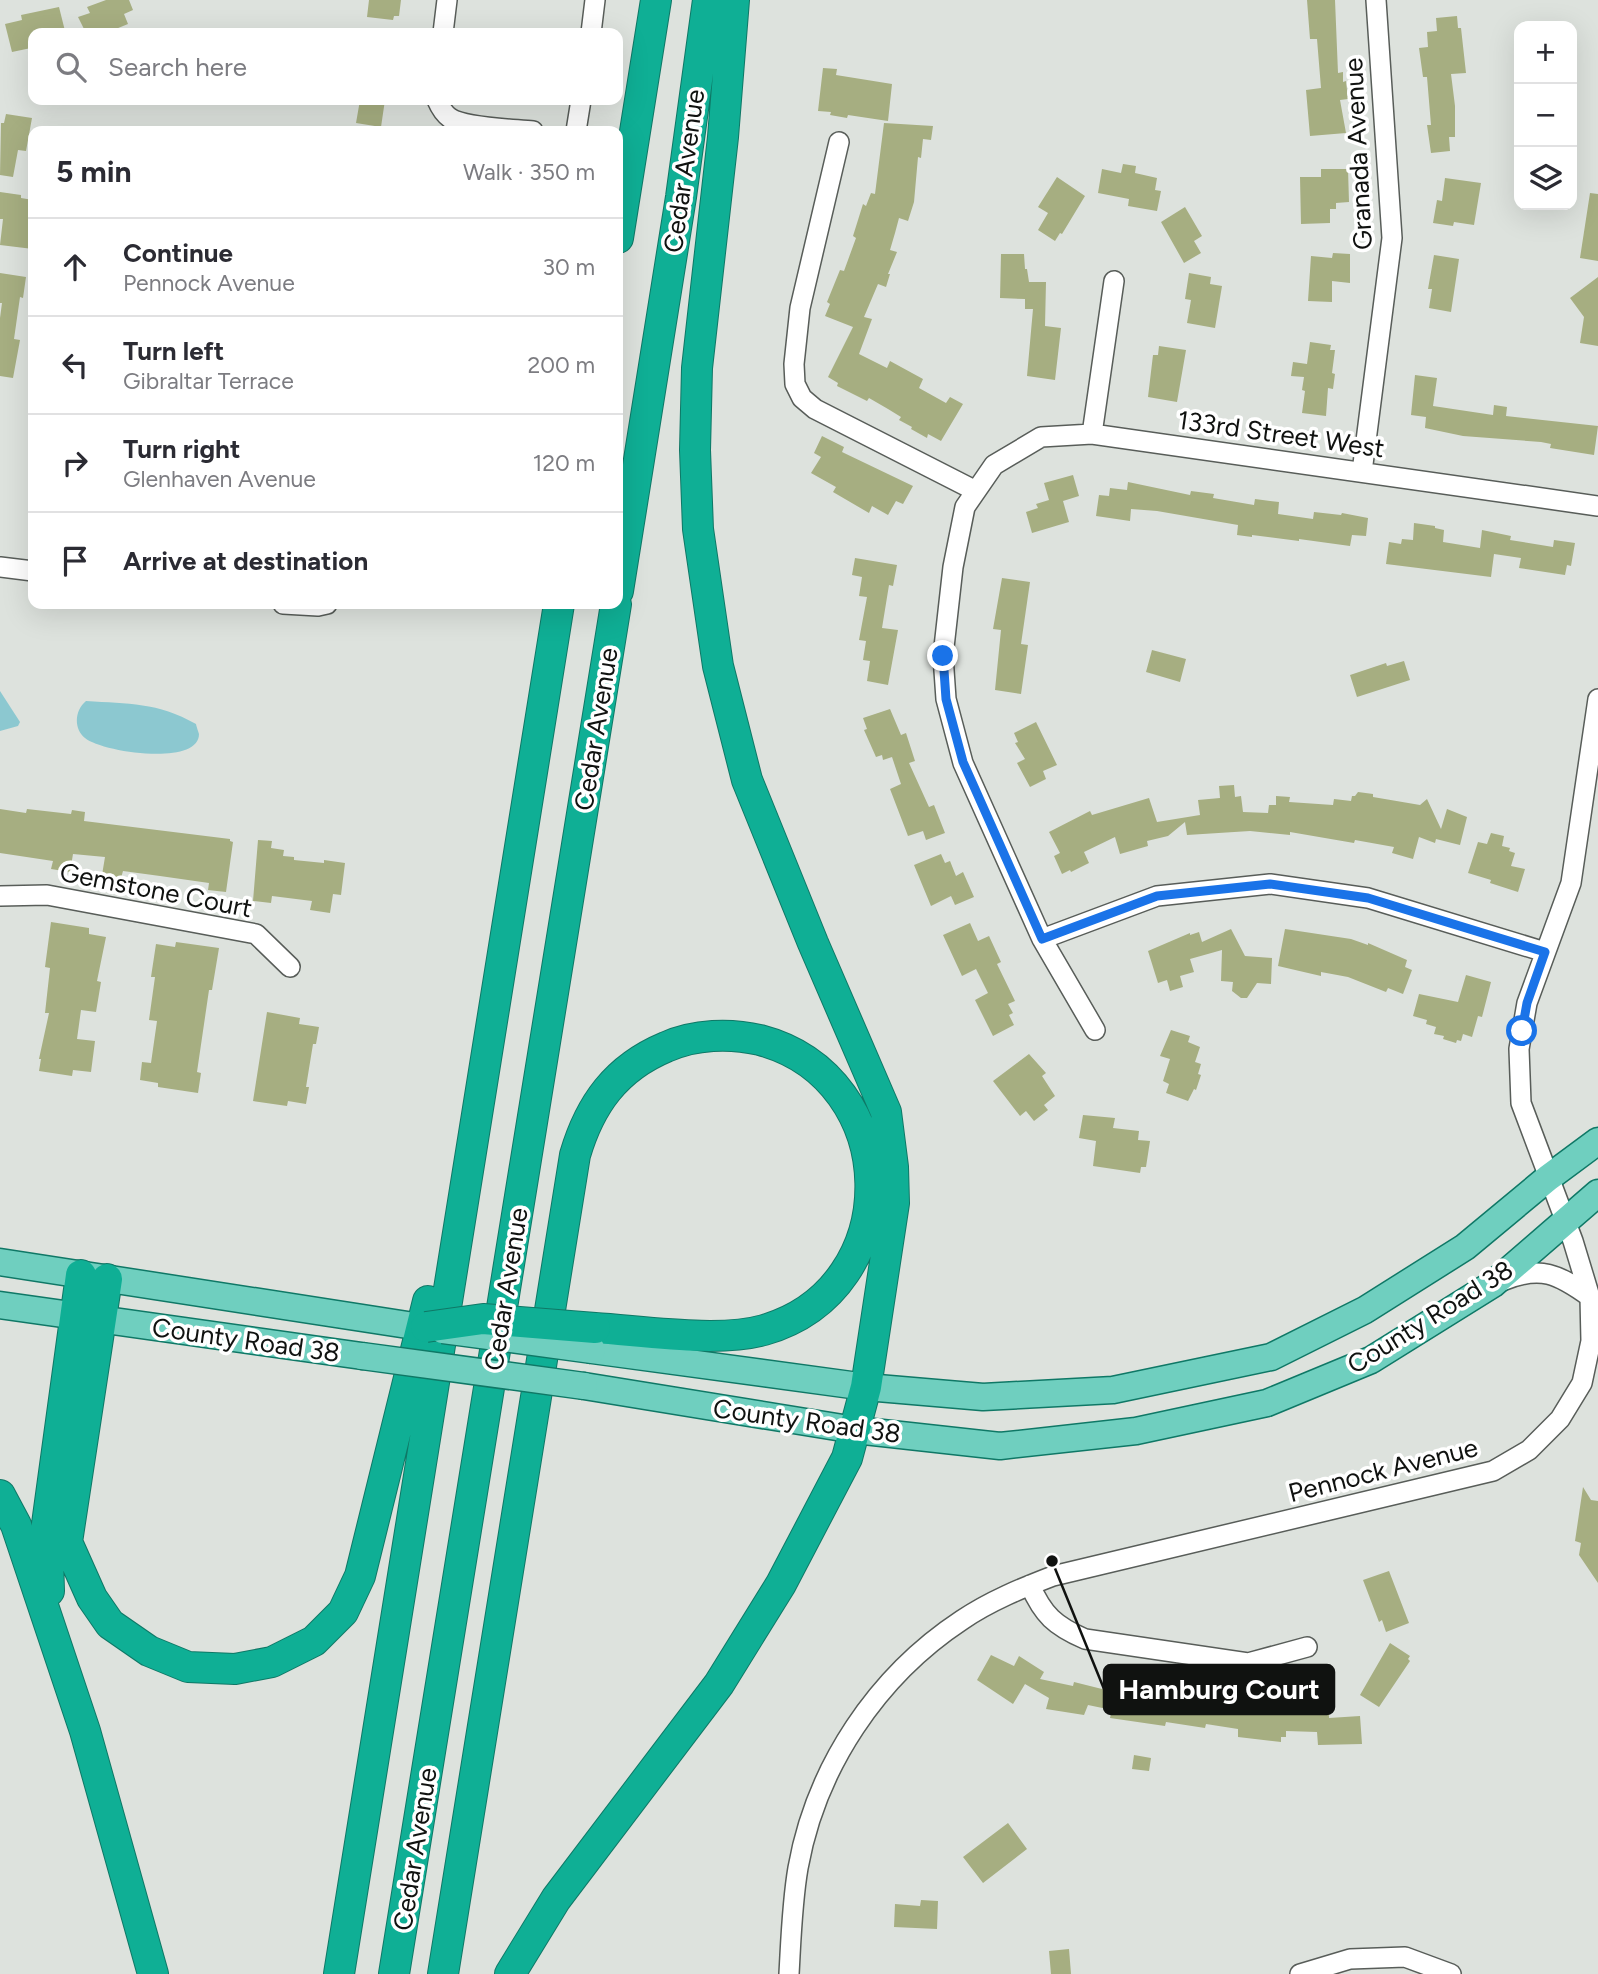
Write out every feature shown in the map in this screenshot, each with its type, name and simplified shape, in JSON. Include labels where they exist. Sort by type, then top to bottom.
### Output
[{"type":"highway","name":"Cedar Avenue","points":[[623,207],[656,0]]},
{"type":"highway","name":"Cedar Avenue","points":[[623,560],[681,197],[708,0]]},
{"type":"highway","points":[[510,1974],[556,1899],[719,1684],[781,1584],[847,1458],[866,1387],[894,1203],[893,1167],[886,1112],[747,780],[718,666],[698,529],[695,450],[697,368],[723,137],[734,0]]},
{"type":"highway","points":[[339,1974],[558,609]]},
{"type":"highway","name":"Cedar Avenue","points":[[394,1974],[615,609]]},
{"type":"highway","points":[[426,1327],[483,1319],[594,1339],[723,1336],[762,1331],[789,1321],[816,1304],[837,1283],[855,1259],[867,1228],[871,1198],[870,1169],[861,1131],[847,1104],[827,1077],[803,1058],[775,1044],[742,1036],[709,1036],[677,1042],[643,1057],[616,1080],[597,1102],[583,1127],[575,1156],[443,1974]]},
{"type":"highway","points":[[88,1317],[67,1542],[92,1598],[110,1623],[149,1651],[188,1667],[235,1669],[272,1662],[314,1641],[343,1612],[360,1576],[485,1069]]},
{"type":"highway","points":[[50,1626],[47,1524],[94,1277]]},
{"type":"highway","points":[[0,1495],[16,1525],[85,1731],[153,1974]]},
{"type":"main road","name":"County Road 38","points":[[594,1339],[866,1387],[982,1397],[1113,1391],[1271,1357],[1365,1310],[1465,1247],[1548,1178],[1598,1141]]},
{"type":"main road","name":"County Road 38","points":[[0,1305],[584,1386],[855,1430],[1000,1446],[1136,1431],[1267,1403],[1371,1360],[1493,1284],[1598,1193]]},
{"type":"main road","name":"County Road 38","points":[[0,1262],[426,1327]]},
{"type":"street","points":[[444,28],[447,0]]},
{"type":"street","points":[[592,28],[596,0]]},
{"type":"street","name":"Granada Avenue","points":[[1362,472],[1392,238],[1376,0]]},
{"type":"street","points":[[439,105],[451,119],[489,126]]},
{"type":"street","points":[[577,126],[580,105]]},
{"type":"street","points":[[839,142],[800,309],[794,364],[795,384],[802,398],[815,409],[976,491]]},
{"type":"street","points":[[1093,434],[1114,281]]},
{"type":"street","name":"133rd Street West","points":[[1095,1030],[1042,939],[963,762],[946,699],[943,656],[946,615],[965,507],[994,465],[1041,438],[1093,434],[1598,506]]},
{"type":"street","points":[[0,567],[28,570]]},
{"type":"street","name":"Pennock Avenue","points":[[789,1974],[795,1888],[804,1840],[822,1787],[851,1732],[866,1710],[902,1668],[962,1619],[1001,1597],[1053,1576],[1493,1471],[1536,1445],[1572,1402],[1582,1383],[1591,1341],[1590,1297],[1573,1241],[1521,1103],[1519,1049],[1527,1003],[1571,883],[1598,699]]},
{"type":"street","points":[[1042,939],[1157,896],[1270,884],[1368,898],[1545,952]]},
{"type":"street","name":"Gemstone Court","points":[[0,896],[47,895],[256,934],[290,967]]},
{"type":"street","points":[[1493,1284],[1520,1273],[1548,1273],[1559,1276],[1590,1297]]},
{"type":"street","points":[[1030,1585],[1037,1601],[1052,1621],[1085,1639],[1248,1663],[1307,1647]]},
{"type":"street","points":[[1300,1974],[1350,1959],[1405,1957],[1451,1974]]},
{"type":"water","points":[[0,691],[20,722],[18,726],[0,731]]},
{"type":"water","points":[[86,701],[155,708],[196,724],[199,734],[195,744],[183,751],[148,754],[110,748],[94,743],[81,734],[77,719]]},
{"type":"building","points":[[106,0],[129,0],[133,10],[124,14],[128,24],[118,28],[84,28],[78,17],[90,13],[87,7]]},
{"type":"building","points":[[369,0],[401,0],[399,16],[394,16],[393,20],[367,17]]},
{"type":"building","points":[[1307,0],[1335,0],[1338,73],[1343,72],[1348,99],[1340,100],[1346,133],[1310,136],[1306,90],[1321,88],[1317,39],[1310,39]]},
{"type":"building","points":[[59,7],[64,28],[28,28],[28,49],[12,52],[5,24],[22,20],[21,15]]},
{"type":"building","points":[[1457,16],[1466,73],[1451,74],[1455,137],[1449,137],[1450,151],[1431,153],[1427,125],[1431,125],[1427,77],[1423,77],[1419,48],[1428,47],[1427,32],[1437,31],[1436,18]]},
{"type":"building","points":[[823,68],[837,69],[836,75],[892,84],[888,121],[848,115],[847,118],[818,111]]},
{"type":"building","points":[[359,105],[384,105],[381,126],[356,123]]},
{"type":"building","points":[[6,114],[32,118],[31,126],[28,126],[26,151],[18,150],[13,177],[0,175],[1,123],[4,123]]},
{"type":"building","points":[[884,123],[933,126],[931,140],[923,139],[921,158],[918,157],[914,202],[908,221],[899,218],[890,250],[897,252],[886,287],[878,284],[864,317],[872,319],[859,354],[887,368],[890,361],[923,379],[919,388],[946,403],[950,397],[963,404],[941,441],[928,434],[927,438],[911,429],[912,427],[899,420],[901,417],[869,398],[867,401],[837,386],[838,383],[828,377],[853,327],[825,316],[830,304],[827,302],[840,270],[844,271],[856,238],[853,236],[863,204],[866,206],[871,193],[875,194]]},
{"type":"building","points":[[1123,164],[1136,166],[1135,173],[1157,178],[1155,190],[1161,191],[1157,211],[1128,206],[1129,199],[1098,193],[1102,169],[1121,173]]},
{"type":"building","points":[[1321,169],[1348,169],[1349,202],[1336,203],[1336,209],[1330,209],[1330,223],[1301,224],[1300,177],[1321,177]]},
{"type":"building","points":[[1057,177],[1085,196],[1055,241],[1038,230],[1048,213],[1038,207]]},
{"type":"building","points":[[1445,178],[1481,183],[1474,225],[1433,223],[1437,200],[1442,201]]},
{"type":"building","points":[[0,192],[21,195],[21,198],[28,199],[28,248],[0,245],[3,219],[0,219]]},
{"type":"building","points":[[1590,193],[1598,194],[1598,261],[1580,258]]},
{"type":"building","points":[[1185,207],[1202,236],[1194,241],[1201,253],[1184,263],[1161,222]]},
{"type":"building","points":[[1333,253],[1350,254],[1350,283],[1332,281],[1332,302],[1308,301],[1311,256],[1332,258]]},
{"type":"building","points":[[1001,254],[1024,254],[1029,282],[1046,282],[1045,326],[1061,328],[1055,380],[1027,376],[1033,309],[1025,309],[1025,299],[1000,298]]},
{"type":"building","points":[[1434,255],[1459,259],[1451,312],[1429,308],[1432,289],[1428,289]]},
{"type":"building","points":[[0,273],[26,277],[14,339],[20,340],[13,378],[0,376]]},
{"type":"building","points":[[1189,273],[1211,277],[1210,284],[1222,286],[1215,328],[1187,323],[1191,300],[1185,299]]},
{"type":"building","points":[[1598,277],[1598,346],[1580,343],[1584,317],[1570,298]]},
{"type":"building","points":[[1310,342],[1331,345],[1330,350],[1335,350],[1333,389],[1328,388],[1326,416],[1302,413],[1304,377],[1291,376],[1293,362],[1307,364]]},
{"type":"building","points":[[1159,346],[1186,350],[1177,402],[1148,397],[1153,355],[1158,355]]},
{"type":"building","points":[[1415,375],[1437,378],[1433,406],[1493,415],[1494,405],[1507,407],[1506,416],[1598,426],[1594,455],[1550,448],[1551,444],[1541,442],[1463,436],[1425,428],[1426,417],[1411,415]]},
{"type":"building","points":[[822,436],[844,447],[842,452],[913,486],[903,504],[896,501],[888,515],[872,506],[869,513],[833,492],[836,487],[811,473],[821,457],[814,453]]},
{"type":"building","points":[[1073,475],[1079,496],[1063,501],[1069,522],[1032,533],[1026,512],[1038,508],[1036,504],[1049,500],[1044,483]]},
{"type":"building","points":[[1128,482],[1190,495],[1191,491],[1214,494],[1213,498],[1254,505],[1255,499],[1279,502],[1278,514],[1313,519],[1314,512],[1342,513],[1368,518],[1366,536],[1352,535],[1350,546],[1237,535],[1238,525],[1157,511],[1131,509],[1130,521],[1096,516],[1099,495],[1109,496],[1110,488],[1127,490]]},
{"type":"building","points":[[1414,523],[1444,530],[1443,542],[1480,548],[1482,530],[1511,536],[1510,540],[1553,547],[1554,540],[1575,543],[1571,566],[1567,565],[1565,575],[1519,568],[1521,558],[1494,554],[1491,577],[1386,564],[1389,542],[1401,544],[1402,539],[1413,540]]},
{"type":"building","points":[[855,558],[897,565],[893,586],[889,585],[882,628],[898,630],[888,685],[867,681],[870,661],[863,660],[866,641],[859,640],[867,597],[859,596],[862,577],[852,575]]},
{"type":"building","points":[[1002,578],[1030,582],[1021,644],[1028,645],[1021,694],[995,690],[1001,630],[993,629]]},
{"type":"building","points":[[1152,650],[1186,659],[1180,682],[1146,672]]},
{"type":"building","points":[[1404,661],[1410,680],[1357,697],[1350,675],[1386,663],[1387,666]]},
{"type":"building","points":[[890,709],[901,735],[906,733],[915,761],[909,763],[929,807],[934,805],[945,833],[926,840],[923,831],[908,836],[890,789],[901,784],[892,757],[883,760],[882,755],[876,757],[864,730],[867,729],[863,718]]},
{"type":"building","points":[[1036,722],[1057,765],[1043,771],[1046,779],[1030,787],[1017,763],[1025,759],[1015,743],[1018,742],[1014,733]]},
{"type":"building","points":[[1234,785],[1235,797],[1241,796],[1243,812],[1268,813],[1269,805],[1276,805],[1276,796],[1290,797],[1289,802],[1333,805],[1334,799],[1351,801],[1352,796],[1358,792],[1420,805],[1427,799],[1441,829],[1447,809],[1467,817],[1460,845],[1436,839],[1435,843],[1419,837],[1413,859],[1392,853],[1394,847],[1290,832],[1290,835],[1250,831],[1187,835],[1185,822],[1168,836],[1147,841],[1148,846],[1120,854],[1115,837],[1084,852],[1089,863],[1062,874],[1054,856],[1060,853],[1049,832],[1090,811],[1092,815],[1149,798],[1157,822],[1200,815],[1198,800],[1220,798],[1219,786]]},
{"type":"building","points":[[0,809],[26,813],[27,809],[71,814],[72,810],[85,812],[84,821],[230,839],[233,842],[226,892],[208,890],[209,883],[160,876],[123,871],[121,878],[102,875],[105,857],[73,854],[70,872],[51,869],[53,861],[0,853]]},
{"type":"building","points":[[1491,833],[1504,836],[1502,846],[1515,853],[1511,866],[1525,869],[1518,892],[1468,873],[1478,842],[1487,844]]},
{"type":"building","points":[[258,840],[272,841],[271,848],[284,850],[283,856],[294,857],[294,860],[345,863],[341,895],[333,894],[330,913],[310,910],[312,901],[272,896],[271,903],[253,901]]},
{"type":"building","points":[[941,854],[945,863],[950,861],[956,876],[963,872],[974,897],[955,905],[951,896],[931,906],[914,865]]},
{"type":"building","points":[[51,922],[89,928],[89,934],[106,937],[97,981],[101,982],[96,1012],[81,1010],[77,1039],[95,1041],[91,1072],[73,1070],[72,1076],[39,1071],[49,1013],[45,1013],[50,968],[45,967]]},
{"type":"building","points":[[970,923],[978,941],[989,936],[1001,962],[997,964],[1015,1001],[1008,1004],[1013,1013],[1009,1015],[1014,1025],[993,1036],[975,1000],[988,993],[976,969],[962,976],[943,935]]},
{"type":"building","points":[[1231,929],[1245,956],[1272,958],[1271,984],[1257,983],[1247,998],[1241,998],[1232,991],[1233,982],[1221,981],[1222,950],[1190,959],[1194,972],[1180,976],[1183,987],[1170,991],[1167,980],[1158,983],[1148,951],[1190,933],[1199,932],[1202,942]]},
{"type":"building","points":[[1285,929],[1368,943],[1407,960],[1405,967],[1412,970],[1403,994],[1388,988],[1386,992],[1348,977],[1321,972],[1321,976],[1278,966]]},
{"type":"building","points":[[176,942],[219,948],[212,990],[209,990],[197,1072],[201,1073],[198,1093],[158,1087],[158,1083],[140,1080],[142,1062],[151,1063],[157,1021],[149,1020],[156,944],[175,947]]},
{"type":"building","points":[[1466,975],[1491,982],[1482,1017],[1478,1016],[1472,1037],[1463,1034],[1461,1041],[1457,1040],[1456,1043],[1434,1034],[1436,1027],[1426,1024],[1427,1020],[1413,1016],[1419,994],[1458,1002]]},
{"type":"building","points":[[267,1012],[300,1018],[299,1024],[319,1027],[316,1044],[313,1044],[306,1104],[288,1101],[287,1106],[253,1101]]},
{"type":"building","points":[[1171,1030],[1190,1036],[1188,1042],[1200,1047],[1195,1062],[1201,1064],[1198,1074],[1201,1075],[1196,1090],[1194,1089],[1188,1101],[1166,1093],[1169,1084],[1163,1081],[1170,1059],[1160,1056]]},
{"type":"building","points":[[1029,1054],[1046,1073],[1042,1076],[1055,1096],[1044,1105],[1048,1110],[1034,1121],[1026,1111],[1020,1116],[993,1081]]},
{"type":"building","points":[[1083,1115],[1115,1118],[1113,1128],[1139,1131],[1138,1140],[1150,1141],[1146,1167],[1141,1167],[1140,1173],[1093,1166],[1096,1141],[1079,1138]]},
{"type":"building","points":[[1583,1487],[1591,1500],[1598,1501],[1598,1583],[1579,1555],[1581,1543],[1575,1541]]},
{"type":"building","points":[[1389,1571],[1409,1623],[1386,1632],[1382,1620],[1379,1622],[1363,1580]]},
{"type":"building","points":[[1390,1643],[1410,1656],[1410,1661],[1379,1707],[1360,1695]]},
{"type":"building","points":[[991,1655],[1014,1666],[1019,1656],[1044,1672],[1040,1679],[1073,1686],[1074,1682],[1114,1692],[1115,1684],[1134,1686],[1134,1691],[1169,1698],[1208,1703],[1209,1699],[1233,1705],[1232,1709],[1298,1715],[1329,1712],[1329,1718],[1360,1716],[1362,1744],[1318,1745],[1317,1732],[1286,1731],[1286,1737],[1281,1737],[1281,1742],[1238,1737],[1238,1729],[1206,1724],[1205,1728],[1166,1722],[1165,1726],[1110,1718],[1112,1710],[1088,1705],[1084,1715],[1046,1709],[1049,1698],[1025,1684],[1013,1704],[977,1680]]},
{"type":"building","points":[[1134,1755],[1151,1758],[1149,1771],[1132,1769]]},
{"type":"building","points":[[1008,1823],[1027,1849],[983,1883],[963,1857]]},
{"type":"building","points":[[921,1900],[938,1901],[937,1929],[894,1927],[895,1904],[920,1906]]},
{"type":"building","points":[[1069,1949],[1071,1974],[1051,1974],[1049,1951]]},
{"type":"place","name":"Hamburg Court","points":[[1052,1561]]},
{"type":"route","points":[[943,656],[946,699],[963,762],[1042,939],[1157,896],[1270,884],[1368,898],[1545,952],[1527,1003],[1522,1031]]}]
